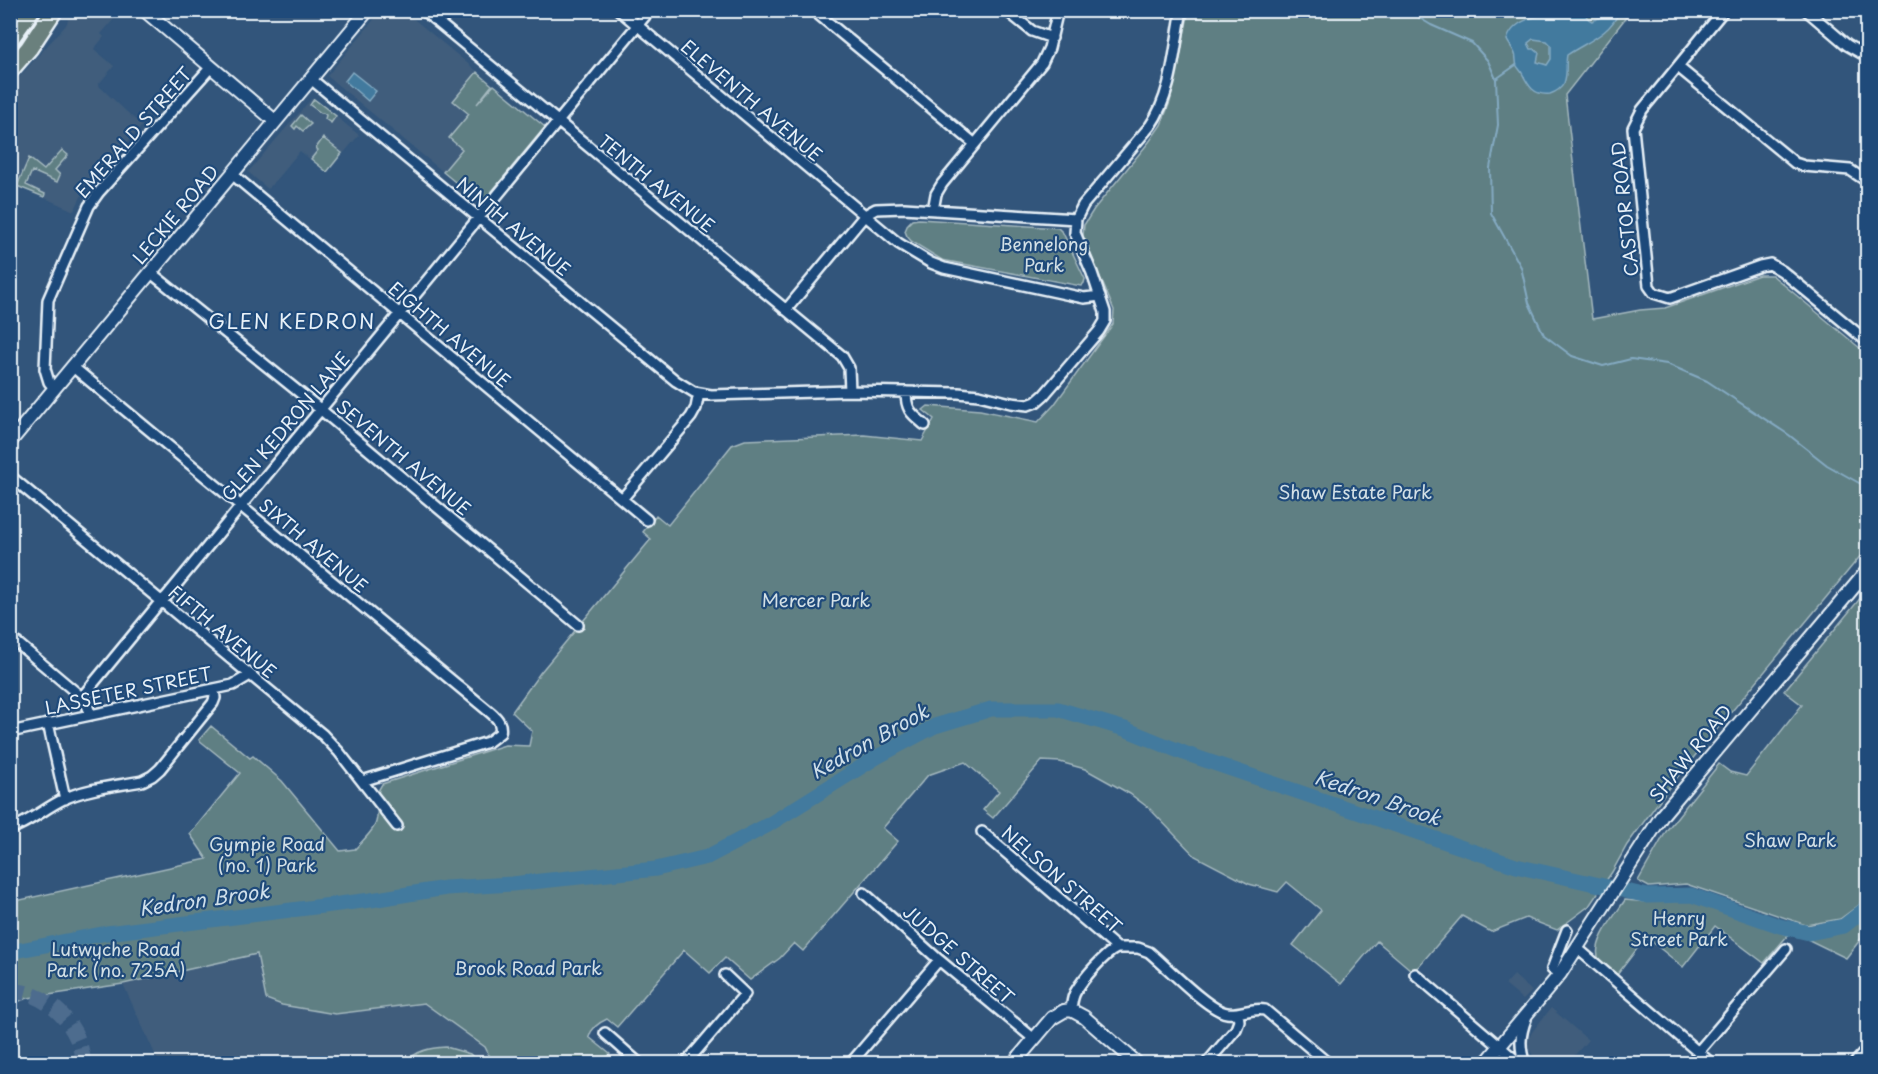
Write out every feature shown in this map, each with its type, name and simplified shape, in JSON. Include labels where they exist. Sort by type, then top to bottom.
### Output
[{"type":"highway","points":[[10,39],[31,10]]},
{"type":"highway","points":[[10,70],[54,10]]},
{"type":"street","points":[[144,10],[275,121]]},
{"type":"street","name":"LECKIE ROAD","points":[[10,442],[368,10]]},
{"type":"street","name":"TENTH AVENUE","points":[[423,10],[845,359],[850,373],[850,391]]},
{"type":"street","name":"ELEVENTH AVENUE","points":[[619,10],[898,243],[938,266],[1084,298],[1100,296]]},
{"type":"street","name":"GLEN KEDRON LANE","points":[[82,697],[650,10]]},
{"type":"street","points":[[813,10],[975,144]]},
{"type":"street","points":[[1006,10],[1032,31],[1052,38]]},
{"type":"street","points":[[933,210],[939,189],[1042,63],[1052,38],[1058,10]]},
{"type":"street","points":[[622,499],[691,417],[696,408],[699,393],[717,395],[850,391],[906,392],[979,395],[1028,405],[1036,402],[1104,324],[1105,312],[1100,296],[1075,232],[1076,219],[1083,205],[1150,126],[1159,111],[1166,92],[1182,10]]},
{"type":"street","name":"CASTOR ROAD","points":[[1724,10],[1638,116],[1633,128],[1648,283],[1653,292],[1670,298],[1770,264],[1782,271],[1868,342]]},
{"type":"street","points":[[1806,10],[1847,45],[1868,57]]},
{"type":"street","name":"EMERALD STREET","points":[[55,389],[49,382],[45,369],[48,300],[88,206],[211,67]]},
{"type":"street","points":[[1678,67],[1795,163],[1804,166],[1850,170],[1868,182]]},
{"type":"street","name":"NINTH AVENUE","points":[[311,79],[676,381],[688,390],[699,393]]},
{"type":"street","name":"EIGHTH AVENUE","points":[[232,174],[647,520]]},
{"type":"street","points":[[786,310],[865,215],[872,210],[886,208],[933,210],[1076,219]]},
{"type":"street","name":"SEVENTH AVENUE","points":[[150,272],[320,409],[578,625]]},
{"type":"street","name":"SIXTH AVENUE","points":[[73,367],[492,713],[499,722],[501,729],[497,736],[488,742],[362,781]]},
{"type":"street","points":[[906,392],[907,408],[925,425]]},
{"type":"street","name":"FIFTH AVENUE","points":[[10,476],[323,735],[397,826]]},
{"type":"street","name":"SHAW ROAD","points":[[1485,1064],[1560,974],[1663,814],[1868,570]]},
{"type":"street","points":[[10,637],[82,697],[91,715]]},
{"type":"street","name":"LASSETER STREET","points":[[10,732],[214,689],[237,683],[250,675]]},
{"type":"street","points":[[10,828],[83,792],[142,781],[156,773],[213,703],[214,689]]},
{"type":"street","points":[[48,723],[65,799]]},
{"type":"street","name":"NELSON STREET","points":[[982,832],[1117,948],[1144,950],[1217,1010],[1230,1014],[1253,1009],[1265,1010],[1329,1064]]},
{"type":"street","name":"JUDGE STREET","points":[[864,893],[939,960],[1034,1039]]},
{"type":"street","points":[[1560,974],[1552,969],[1567,930]]},
{"type":"street","points":[[1071,1010],[1074,993],[1079,986],[1106,956],[1117,948]]},
{"type":"street","points":[[1577,948],[1712,1064]]},
{"type":"street","points":[[1698,1052],[1786,949]]},
{"type":"street","points":[[850,1064],[939,960]]},
{"type":"street","points":[[1415,974],[1520,1064]]},
{"type":"street","points":[[685,1064],[745,994],[725,975]]},
{"type":"street","points":[[1013,1064],[1058,1013],[1071,1010],[1084,1017],[1138,1064]]},
{"type":"street","points":[[1206,1064],[1236,1029],[1239,1021],[1238,1013]]},
{"type":"street","points":[[1525,1064],[1520,1040],[1528,1014]]},
{"type":"street","points":[[604,1033],[640,1064]]},
{"type":"street","points":[[1854,1064],[1868,1048]]},
{"type":"shaded area","points":[[1585,10],[1585,14],[1592,21],[1599,18],[1601,11],[1620,11],[1604,32],[1567,55],[1565,80],[1560,89],[1550,94],[1539,93],[1529,85],[1517,67],[1515,54],[1507,40],[1516,26],[1524,21]],"holes":[[[1533,39],[1547,41],[1551,45],[1551,59],[1547,65],[1537,62],[1539,53],[1531,49],[1528,43]]]},
{"type":"shaded area","points":[[72,11],[121,11],[101,34],[104,37],[94,49],[114,66],[98,85],[142,126],[85,189],[74,211],[11,183],[11,86],[66,25]]},
{"type":"shaded area","points":[[381,11],[404,11],[545,127],[483,202],[477,200],[327,76]]},
{"type":"shaded area","points":[[352,72],[376,91],[368,101],[345,81]]},
{"type":"shaded area","points":[[311,99],[315,99],[359,135],[327,173],[300,151],[268,189],[248,172]]},
{"type":"shaded area","points":[[258,954],[266,1000],[335,1014],[424,1003],[485,1047],[493,1063],[159,1063],[123,984]]},
{"type":"shaded area","points":[[1514,975],[1532,991],[1523,1000],[1505,985]]},
{"type":"shaded area","points":[[1551,1008],[1588,1040],[1568,1063],[1539,1063],[1529,1050],[1528,1040],[1532,1032]]},
{"type":"green space","points":[[1189,11],[1631,11],[1565,95],[1592,319],[1665,308],[1759,275],[1772,275],[1867,354],[1867,548],[1670,786],[1627,845],[1589,906],[1557,930],[1526,918],[1491,932],[1462,916],[1418,967],[1411,970],[1377,941],[1341,984],[1293,945],[1321,910],[1287,882],[1278,892],[1249,884],[1195,856],[1150,809],[1130,794],[1085,769],[1060,762],[1042,761],[993,818],[983,810],[999,791],[965,762],[928,775],[883,828],[898,841],[803,951],[794,943],[780,958],[750,980],[725,958],[710,973],[684,950],[617,1027],[607,1019],[593,1028],[589,1037],[610,1054],[602,1063],[493,1063],[485,1047],[424,1003],[335,1014],[282,1005],[266,999],[257,954],[123,984],[28,998],[11,1004],[11,902],[207,859],[190,834],[240,773],[199,740],[211,726],[250,758],[253,756],[282,781],[340,851],[355,849],[375,825],[377,798],[382,784],[505,745],[529,746],[532,731],[512,712],[540,673],[651,539],[643,532],[656,515],[668,525],[732,445],[745,440],[864,435],[922,441],[934,419],[923,410],[928,406],[980,410],[1038,422],[1054,405],[1113,324],[1114,310],[1083,236],[1084,225],[1094,209],[1161,125],[1170,102]]},
{"type":"green space","points":[[477,72],[492,85],[477,104],[494,85],[545,127],[483,202],[477,200],[443,172],[462,149],[449,138],[469,114],[453,101]]},
{"type":"green space","points":[[314,99],[336,116],[331,123],[325,119],[326,115],[310,105]]},
{"type":"green space","points":[[301,115],[311,124],[303,131],[297,126],[295,129],[292,126]]},
{"type":"green space","points":[[323,138],[342,153],[327,172],[311,159]]},
{"type":"green space","points":[[62,150],[68,155],[55,170],[60,175],[57,182],[32,171],[26,185],[45,194],[44,197],[17,186],[29,158],[44,170]]},
{"type":"green space","name":"Bennelong Park","points":[[912,220],[1058,228],[1063,233],[1085,279],[1084,283],[1081,286],[942,260],[911,241],[907,236],[905,231],[908,224]]},
{"type":"green space","name":"Shaw Park","points":[[1867,590],[1868,891],[1859,905],[1840,919],[1806,925],[1686,884],[1649,887],[1638,881],[1667,830],[1719,764],[1730,772],[1746,776],[1802,705],[1784,691]]},
{"type":"green space","name":"Henry Street Park","points":[[1625,900],[1691,901],[1788,935],[1764,963],[1715,926],[1683,967],[1646,937],[1617,975],[1599,959],[1597,953],[1601,937]]},
{"type":"green space","points":[[1867,912],[1867,931],[1846,958],[1807,939],[1847,929]]},
{"type":"green space","points":[[446,1047],[470,1054],[479,1063],[406,1063],[419,1052]]},
{"type":"waterway","points":[[1406,10],[1431,25],[1472,43],[1488,61],[1496,79],[1498,125],[1490,168],[1491,213],[1521,267],[1529,303],[1544,335],[1572,356],[1603,366],[1631,359],[1667,364],[1707,381],[1789,435],[1827,465],[1868,488]]},
{"type":"waterway","points":[[1496,79],[1516,65]]},
{"type":"waterway","name":"Kedron Brook","points":[[10,952],[107,933],[371,900],[446,888],[512,884],[656,869],[707,857],[768,825],[877,757],[935,726],[991,709],[1058,709],[1125,729],[1184,753],[1516,866],[1648,896],[1691,895],[1780,926],[1809,933],[1844,926],[1868,904]]},
{"type":"tunnel","points":[[10,991],[37,997],[50,1004],[77,1037],[83,1064]]},
{"type":"district","name":"GLEN KEDRON","points":[[292,321]]},
{"type":"park label","name":"Shaw Estate Park","points":[[1355,491]]},
{"type":"park label","name":"Mercer Park","points":[[816,599]]},
{"type":"park label","name":"Gympie Road (no. 1) Park","points":[[267,853]]},
{"type":"park label","name":"Lutwyche Road Park (no. 725A)","points":[[116,958]]},
{"type":"park label","name":"Brook Road Park","points":[[528,967]]}]
